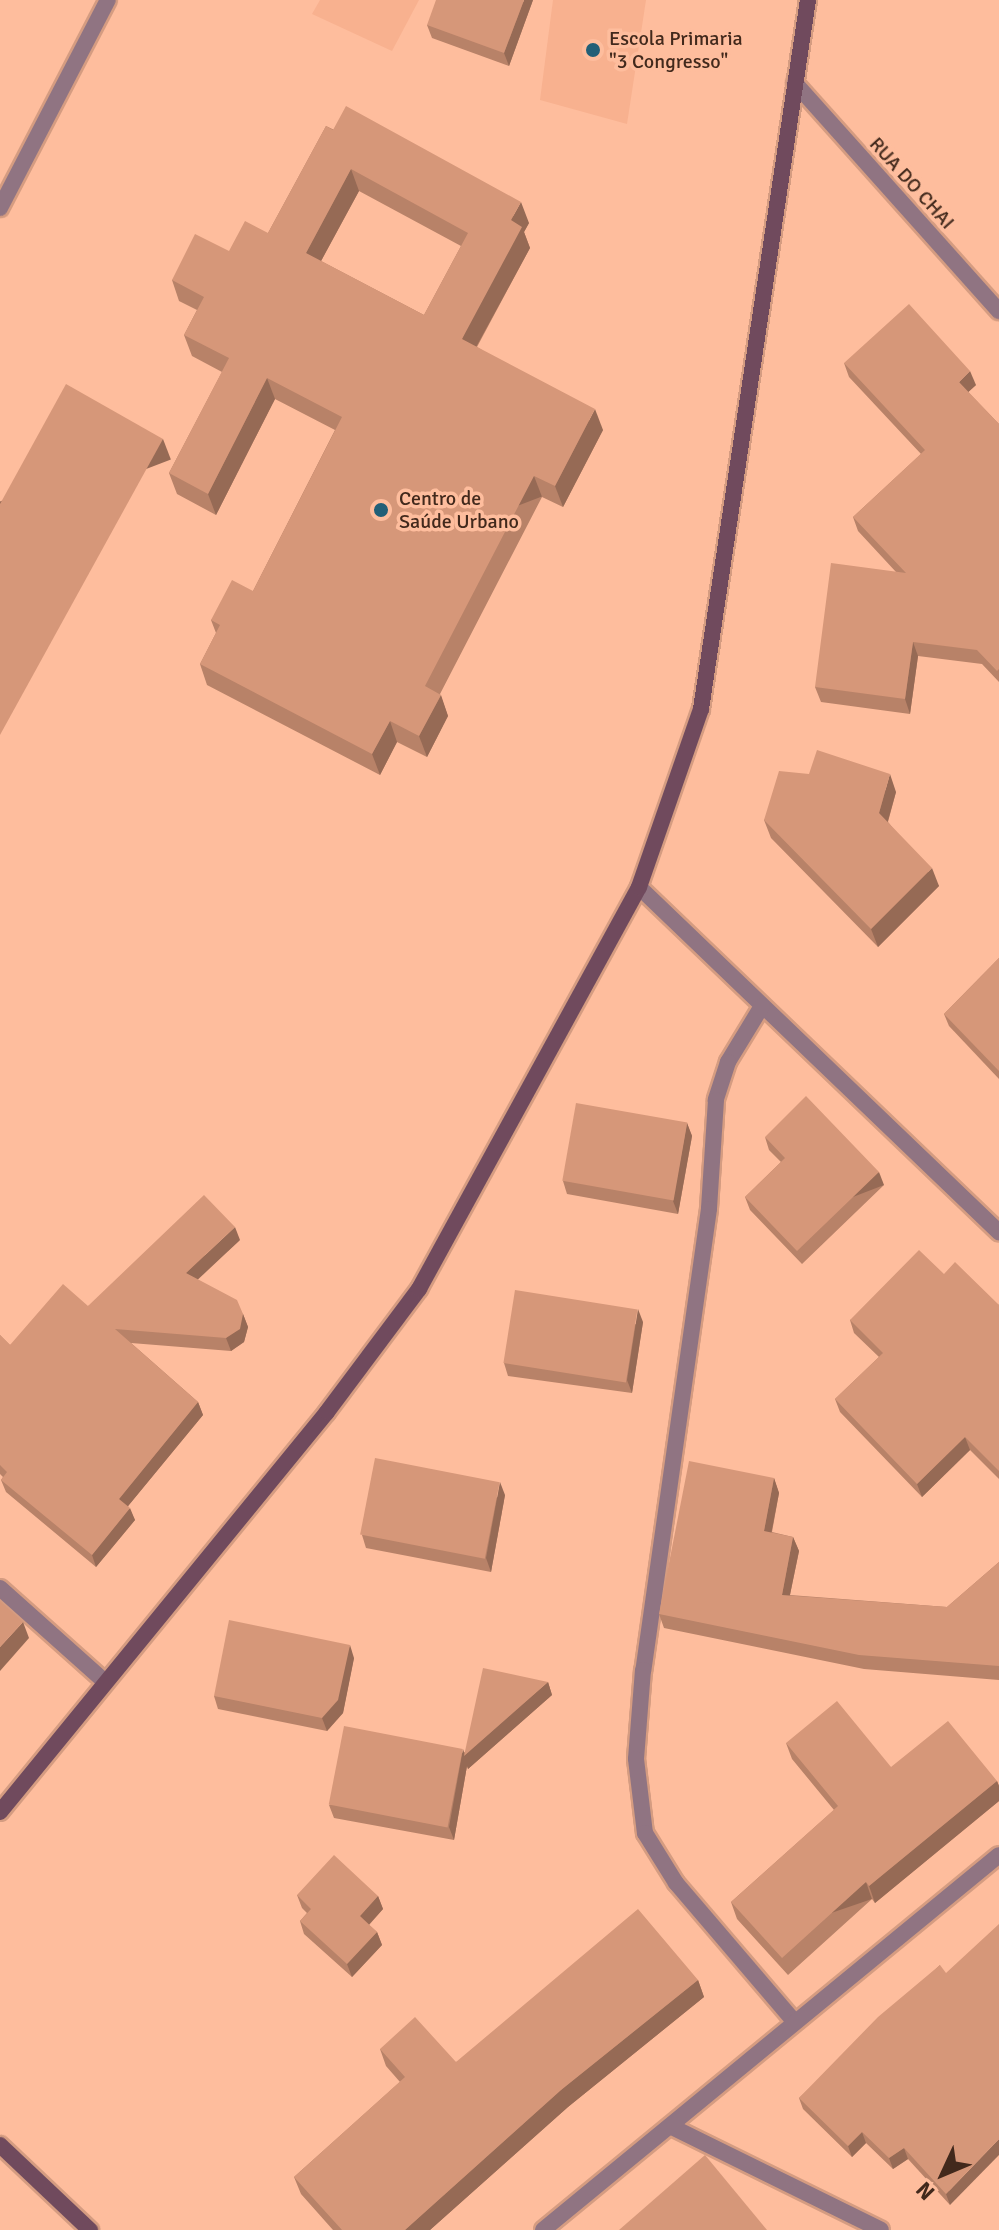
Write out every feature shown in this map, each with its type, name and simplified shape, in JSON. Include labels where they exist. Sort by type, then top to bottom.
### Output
[{"type":"street","points":[[0,208],[108,0]]},
{"type":"street","points":[[0,1812],[327,1412],[419,1289],[639,887],[701,709],[808,0]]},
{"type":"street","name":"RUA DO CHAI","points":[[795,83],[999,311]]},
{"type":"street","points":[[639,887],[999,1232]]},
{"type":"street","points":[[762,1006],[728,1062],[716,1100],[709,1209],[643,1670],[636,1759],[645,1833],[676,1883],[794,2021]]},
{"type":"street","points":[[0,1588],[104,1681]]},
{"type":"street","points":[[543,2230],[999,1855]]},
{"type":"street","points":[[670,2126],[881,2230]]},
{"type":"street","points":[[0,2145],[90,2230]]},
{"type":"shaded area","points":[[320,0],[419,0],[392,51],[312,14]]},
{"type":"shaded area","name":"Escola Primaria \"3 Congresso\"","points":[[553,0],[646,0],[627,124],[540,100]]},
{"type":"building","points":[[436,0],[524,0],[504,53],[427,25]]},
{"type":"building","name":"Centro de Saúde Urbano","points":[[346,106],[521,202],[511,220],[522,227],[462,339],[595,409],[555,486],[534,476],[425,686],[441,695],[419,736],[390,721],[372,754],[200,664],[220,625],[211,620],[232,580],[253,591],[342,417],[267,378],[208,494],[169,473],[229,358],[184,335],[204,297],[172,280],[195,234],[229,251],[245,221],[268,233],[326,126],[333,130]],"holes":[[[351,169],[468,233],[424,315],[306,253]]]},
{"type":"building","points":[[909,304],[970,371],[959,382],[999,424],[999,669],[997,671],[977,650],[913,642],[905,699],[815,687],[831,563],[906,573],[853,517],[925,450],[844,363]]},
{"type":"building","points":[[66,384],[163,439],[0,735],[0,504]]},
{"type":"building","points":[[817,750],[890,774],[879,813],[932,868],[871,929],[764,820],[779,771],[809,774]]},
{"type":"building","points":[[999,958],[999,1071],[944,1014]]},
{"type":"building","points":[[806,1096],[879,1172],[797,1251],[745,1197],[785,1158],[765,1137]]},
{"type":"building","points":[[576,1103],[687,1123],[674,1200],[562,1181]]},
{"type":"building","points":[[204,1195],[235,1227],[186,1273],[237,1300],[243,1314],[240,1329],[226,1338],[115,1329],[198,1402],[119,1499],[130,1508],[92,1555],[1,1480],[7,1472],[0,1465],[0,1335],[10,1345],[63,1284],[88,1306]]},
{"type":"building","points":[[919,1250],[944,1274],[955,1262],[999,1305],[999,1471],[965,1437],[917,1484],[835,1399],[883,1353],[850,1320]]},
{"type":"building","points":[[515,1290],[637,1309],[626,1382],[503,1363]]},
{"type":"building","points":[[375,1458],[500,1482],[485,1559],[360,1535]]},
{"type":"building","points":[[689,1461],[774,1478],[764,1531],[793,1537],[782,1595],[947,1607],[999,1562],[999,1666],[859,1655],[659,1614]]},
{"type":"building","points":[[0,1601],[23,1622],[0,1647]]},
{"type":"building","points":[[229,1620],[350,1645],[338,1700],[322,1718],[214,1696]]},
{"type":"building","points":[[483,1668],[548,1682],[464,1756]]},
{"type":"building","points":[[837,1701],[891,1767],[948,1721],[997,1781],[869,1886],[866,1882],[782,1958],[731,1902],[838,1806],[786,1743]]},
{"type":"building","points":[[344,1726],[463,1749],[448,1828],[329,1805]]},
{"type":"building","points":[[334,1855],[378,1896],[360,1916],[377,1932],[347,1964],[300,1921],[311,1909],[297,1895]]},
{"type":"building","points":[[638,1909],[698,1980],[561,2090],[405,2230],[342,2230],[294,2177],[405,2077],[380,2049],[415,2017],[456,2062]]},
{"type":"building","points":[[999,1924],[999,2139],[946,2194],[904,2148],[889,2158],[862,2132],[848,2146],[799,2098],[878,2017],[940,1965],[946,1973]]},
{"type":"building","points":[[705,2155],[767,2230],[619,2230]]},
{"type":"place","name":"Escola Primaria \"3 Congresso\"","points":[[593,50]]},
{"type":"place","name":"Centro de Saúde Urbano","points":[[381,510]]}]
